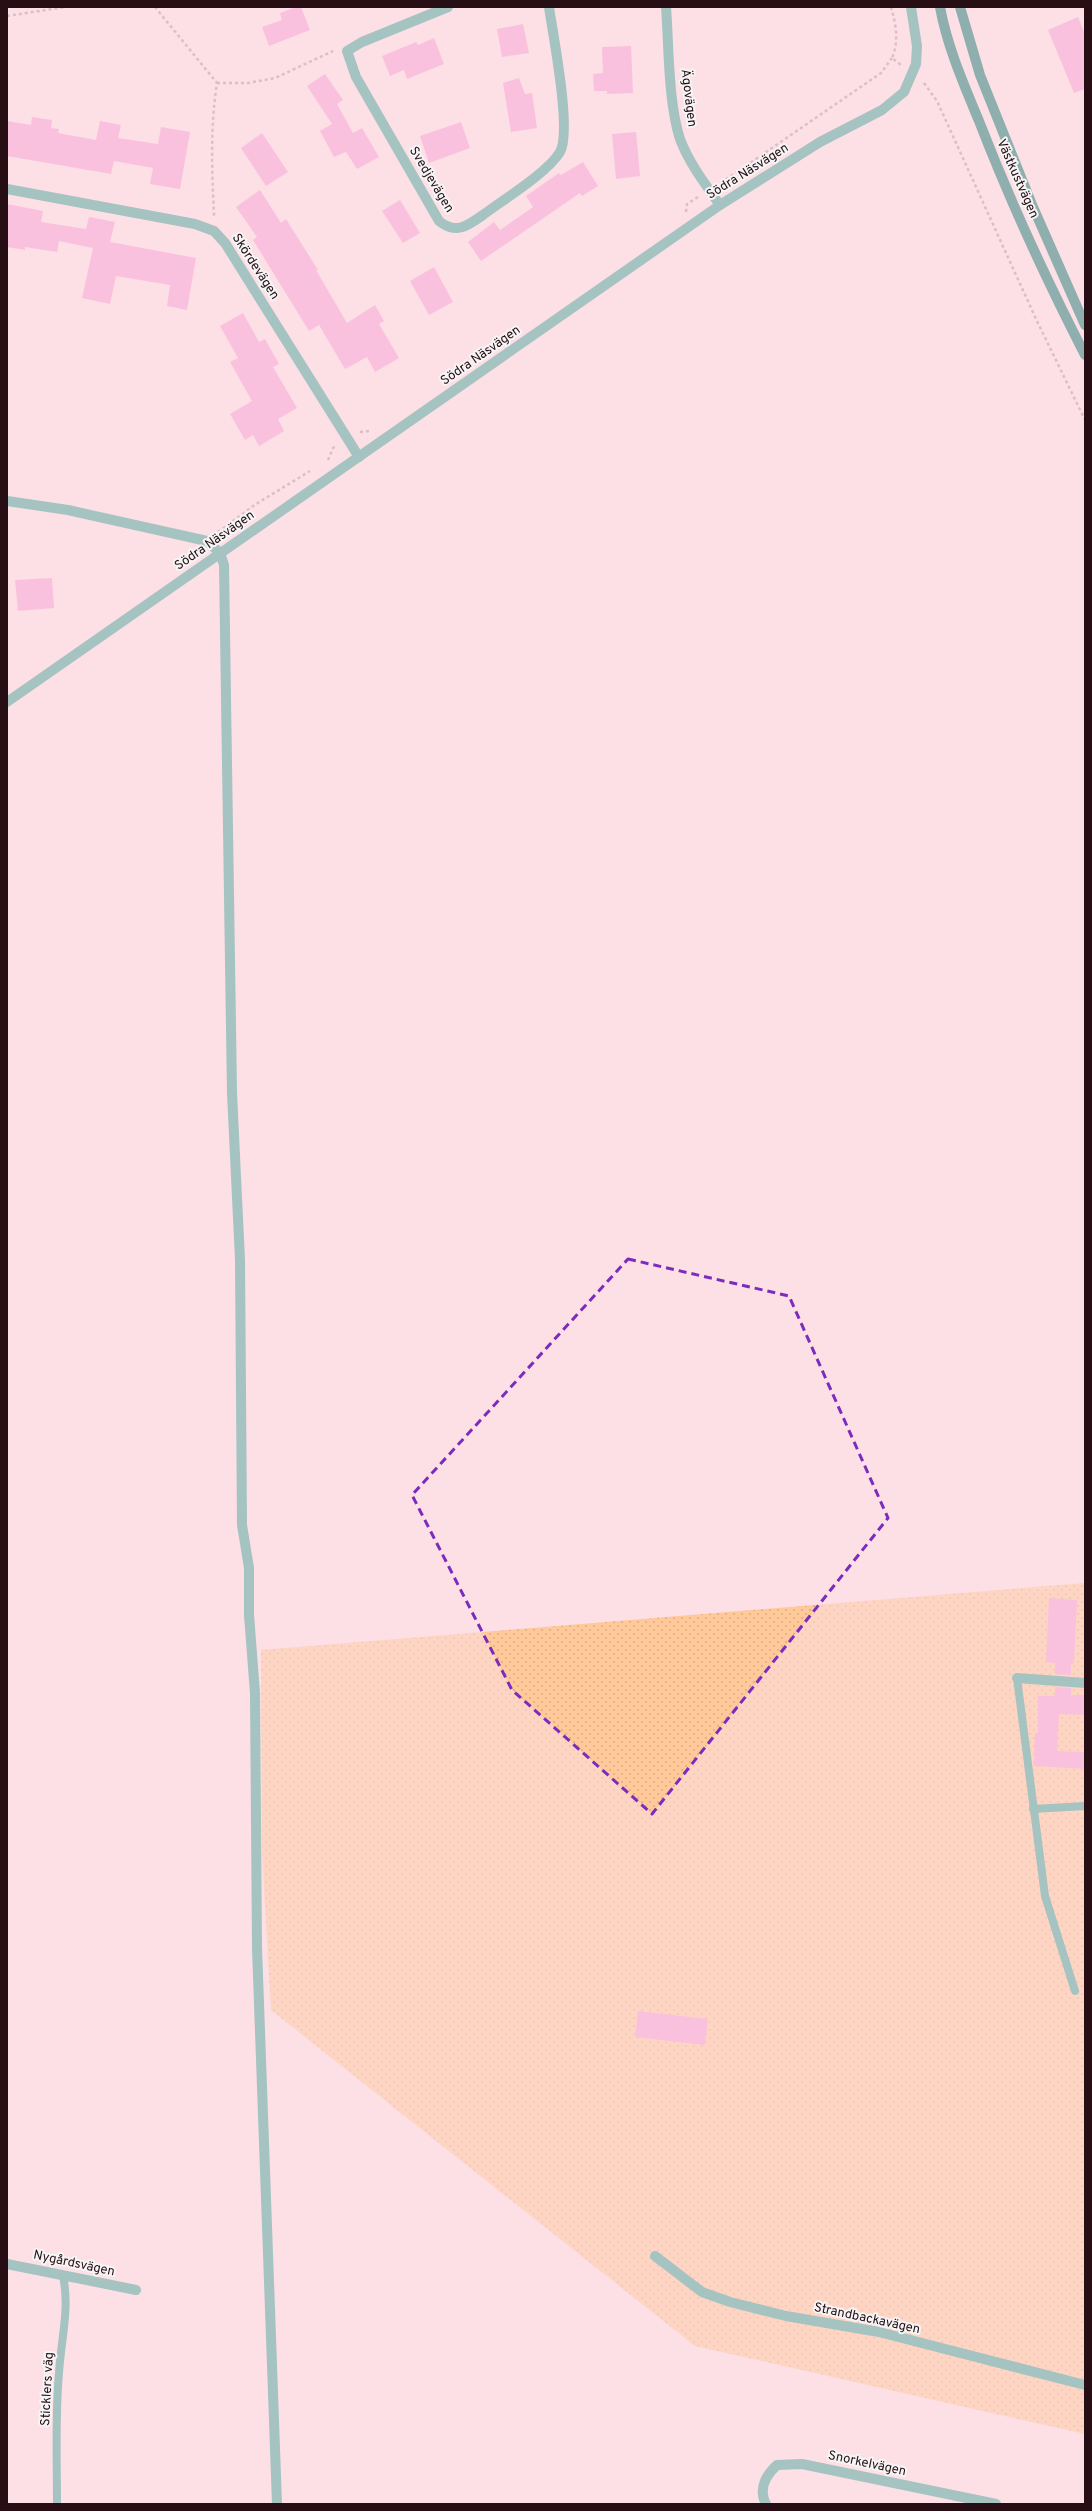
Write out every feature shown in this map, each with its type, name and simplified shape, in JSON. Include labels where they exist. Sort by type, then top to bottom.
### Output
[{"type":"main road","name":"Västkustvägen","points":[[940,7],[964,85],[994,160],[1061,308],[1085,355]]},
{"type":"main road","name":"Västkustvägen","points":[[960,7],[980,75],[1033,207],[1085,325]]},
{"type":"street","points":[[347,51],[362,42],[448,7]]},
{"type":"street","name":"Svedjevägen","points":[[347,51],[356,77],[439,221],[448,228],[457,228],[476,220],[546,168],[561,151],[564,126],[549,7]]},
{"type":"street","name":"Ägovägen","points":[[666,7],[674,109],[680,139],[694,166],[720,205]]},
{"type":"street","name":"Södra Näsvägen","points":[[7,702],[720,205],[820,142],[882,110],[904,92],[914,74],[917,46],[911,7]]},
{"type":"street","name":"Skördevägen","points":[[7,188],[195,224],[214,231],[225,244],[359,457]]},
{"type":"street","points":[[7,501],[68,510],[207,541],[220,553],[224,565],[232,1093],[240,1260],[242,1525],[249,1568],[249,1615],[256,1701],[256,1921],[277,2504]]},
{"type":"street","points":[[1017,1678],[1085,1683]]},
{"type":"street","name":"Strandbackavägen","points":[[655,2256],[702,2292],[730,2302],[786,2316],[879,2332],[1085,2385]]},
{"type":"street","name":"Nygårdsvägen","points":[[7,2264],[136,2290]]},
{"type":"street","name":"Snorkelvägen","points":[[766,2504],[763,2498],[766,2476],[777,2465],[802,2464],[996,2504]]},
{"type":"lane","points":[[1017,1678],[1045,1896],[1075,1991]]},
{"type":"lane","points":[[1033,1809],[1085,1806]]},
{"type":"lane","name":"Sticklers väg","points":[[57,2504],[58,2373],[66,2318],[67,2293],[63,2276]]},
{"type":"path","points":[[7,16],[65,7]]},
{"type":"path","points":[[155,7],[217,83],[213,112],[211,152],[214,231]]},
{"type":"path","points":[[891,7],[897,35],[896,48],[892,58],[928,86],[937,101],[1036,319],[1085,420]]},
{"type":"path","points":[[217,83],[248,83],[275,78],[320,56],[332,52],[347,51]]},
{"type":"highlighted area","points":[[628,1259],[789,1296],[888,1518],[652,1814],[512,1690],[412,1495]]},
{"type":"shaded area","points":[[1085,1583],[1085,2434],[695,2346],[271,2010],[262,1852],[261,1650]]},
{"type":"building","points":[[296,7],[301,7],[310,30],[269,46],[262,27],[282,20],[280,13]]},
{"type":"building","points":[[1078,17],[1085,34],[1085,89],[1074,93],[1048,30]]},
{"type":"building","points":[[523,24],[529,53],[502,57],[497,29]]},
{"type":"building","points":[[434,38],[444,64],[407,79],[404,70],[390,76],[382,56],[416,42],[418,45]]},
{"type":"building","points":[[631,46],[633,93],[607,94],[607,91],[594,91],[593,74],[603,73],[602,47]]},
{"type":"building","points":[[325,74],[343,100],[337,104],[353,133],[362,128],[379,157],[357,169],[346,152],[334,157],[320,131],[332,124],[307,86]]},
{"type":"building","points":[[519,78],[525,94],[532,93],[537,128],[511,132],[503,83]]},
{"type":"building","points":[[32,117],[52,120],[51,128],[59,129],[58,133],[96,140],[100,121],[121,125],[118,138],[158,144],[161,127],[190,132],[180,189],[150,184],[153,168],[114,161],[111,174],[7,156],[7,121],[31,125]]},
{"type":"building","points":[[461,122],[470,148],[429,163],[420,136]]},
{"type":"building","points":[[636,132],[640,176],[616,179],[612,134]]},
{"type":"building","points":[[262,133],[288,172],[266,186],[241,148]]},
{"type":"building","points":[[583,162],[598,186],[582,196],[580,193],[481,261],[468,242],[494,222],[500,230],[533,207],[526,196],[559,173],[561,175]]},
{"type":"building","points":[[260,190],[281,223],[286,219],[318,270],[316,270],[347,323],[375,305],[384,321],[379,324],[399,358],[375,372],[367,357],[345,369],[319,325],[309,331],[253,240],[257,237],[236,207]]},
{"type":"building","points":[[400,200],[420,233],[403,243],[382,211]]},
{"type":"building","points":[[7,204],[43,211],[41,222],[86,229],[89,217],[115,222],[110,242],[196,258],[187,310],[167,306],[170,285],[116,276],[110,304],[82,298],[93,248],[59,241],[57,252],[25,247],[25,250],[7,247]]},
{"type":"building","points":[[434,267],[453,302],[429,315],[410,281]]},
{"type":"building","points":[[243,313],[259,342],[265,339],[279,364],[273,367],[297,408],[278,419],[284,431],[259,446],[253,435],[245,440],[230,414],[252,401],[230,362],[238,358],[220,326]]},
{"type":"building","points":[[52,578],[54,608],[18,611],[15,580]]},
{"type":"building","points":[[1049,1598],[1077,1600],[1074,1664],[1071,1663],[1071,1675],[1055,1674],[1055,1663],[1046,1662]]},
{"type":"building","points":[[1055,1687],[1071,1688],[1071,1695],[1085,1695],[1085,1715],[1059,1714],[1057,1751],[1085,1752],[1085,1769],[1034,1766],[1035,1733],[1038,1733],[1038,1696],[1055,1696]]},
{"type":"building","points":[[638,2011],[708,2019],[705,2045],[635,2037]]}]
